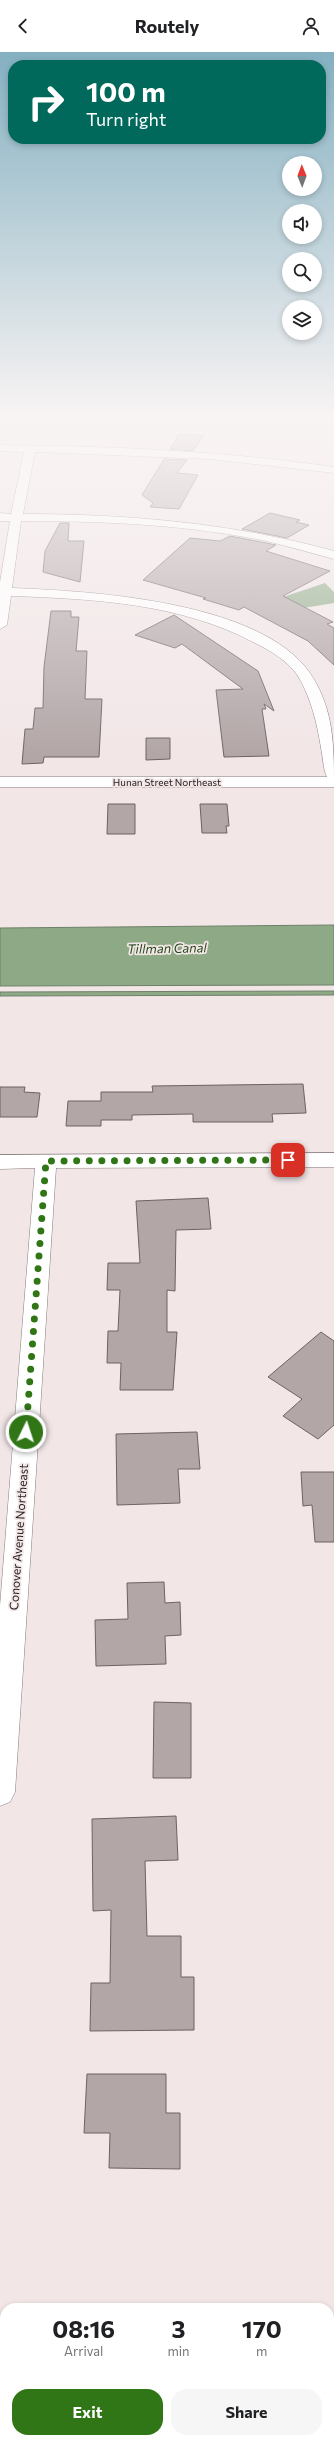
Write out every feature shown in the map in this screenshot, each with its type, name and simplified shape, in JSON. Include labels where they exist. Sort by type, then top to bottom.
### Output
[{"type":"street","points":[[0,625],[14,532]]},
{"type":"street","points":[[227,532],[300,544],[334,555]]},
{"type":"street","points":[[5,592],[104,596],[160,605],[221,621],[269,644],[304,674],[319,701],[334,776]]},
{"type":"street","name":"Hunan Street Northeast","points":[[0,782],[334,782]]},
{"type":"street","points":[[0,1162],[334,1160]]},
{"type":"street","name":"Conover Avenue Northeast","points":[[1,1775],[46,1161]]},
{"type":"shaded area","points":[[325,583],[334,592],[334,603],[273,613],[262,604]]},
{"type":"water","name":"Tillman Canal","points":[[334,925],[334,985],[0,986],[0,928]]},
{"type":"water","points":[[334,991],[334,995],[0,996],[0,992]]},
{"type":"building","points":[[55,532],[69,532],[68,541],[84,541],[80,582],[43,572],[45,551]]},
{"type":"building","points":[[255,532],[298,532],[287,538]]},
{"type":"building","points":[[230,536],[276,545],[266,551],[330,571],[283,596],[333,622],[327,624],[334,628],[334,665],[308,641],[244,607],[239,610],[203,599],[206,598],[143,580],[190,538],[220,541]]},
{"type":"building","points":[[51,611],[71,611],[71,617],[79,617],[76,651],[87,651],[85,699],[102,699],[99,757],[44,757],[43,763],[22,764],[25,729],[33,729],[35,708],[43,708],[44,667]]},
{"type":"building","points":[[174,615],[258,671],[274,711],[264,704],[266,709],[262,709],[269,756],[224,757],[216,690],[243,689],[182,644],[175,648],[135,635]]},
{"type":"building","points":[[146,738],[170,738],[170,759],[146,760]]},
{"type":"building","points":[[108,804],[135,804],[135,834],[107,834]]},
{"type":"building","points":[[200,804],[227,804],[229,826],[226,826],[227,833],[202,833]]},
{"type":"building","points":[[303,1084],[306,1113],[272,1114],[273,1122],[193,1122],[193,1114],[132,1115],[132,1120],[101,1120],[101,1126],[66,1126],[68,1101],[101,1101],[101,1092],[153,1092],[152,1086]]},
{"type":"building","points":[[0,1087],[25,1087],[24,1092],[40,1093],[37,1117],[0,1117]]},
{"type":"building","points":[[208,1198],[211,1229],[176,1230],[175,1291],[167,1290],[167,1332],[177,1332],[173,1390],[120,1390],[121,1363],[107,1363],[108,1331],[118,1331],[120,1290],[107,1290],[108,1263],[140,1263],[136,1201]]},
{"type":"building","points":[[321,1332],[334,1341],[334,1425],[318,1439],[283,1416],[302,1399],[268,1377]]},
{"type":"building","points":[[197,1432],[200,1469],[178,1469],[180,1503],[117,1505],[116,1434]]},
{"type":"building","points":[[301,1472],[334,1472],[334,1542],[315,1542],[312,1505],[303,1506]]},
{"type":"building","points":[[164,1582],[165,1603],[180,1602],[181,1635],[165,1636],[166,1664],[96,1666],[95,1620],[128,1619],[127,1583]]},
{"type":"building","points":[[154,1702],[191,1703],[191,1778],[153,1778]]},
{"type":"building","points":[[176,1816],[178,1860],[145,1861],[147,1936],[181,1936],[181,1977],[194,1977],[194,2030],[90,2031],[91,1983],[110,1983],[111,1910],[93,1911],[92,1819]]},
{"type":"building","points":[[87,2074],[166,2074],[166,2113],[180,2113],[180,2169],[109,2168],[110,2133],[84,2133]]},
{"type":"route","points":[[26,1432],[46,1161],[288,1160]]}]
